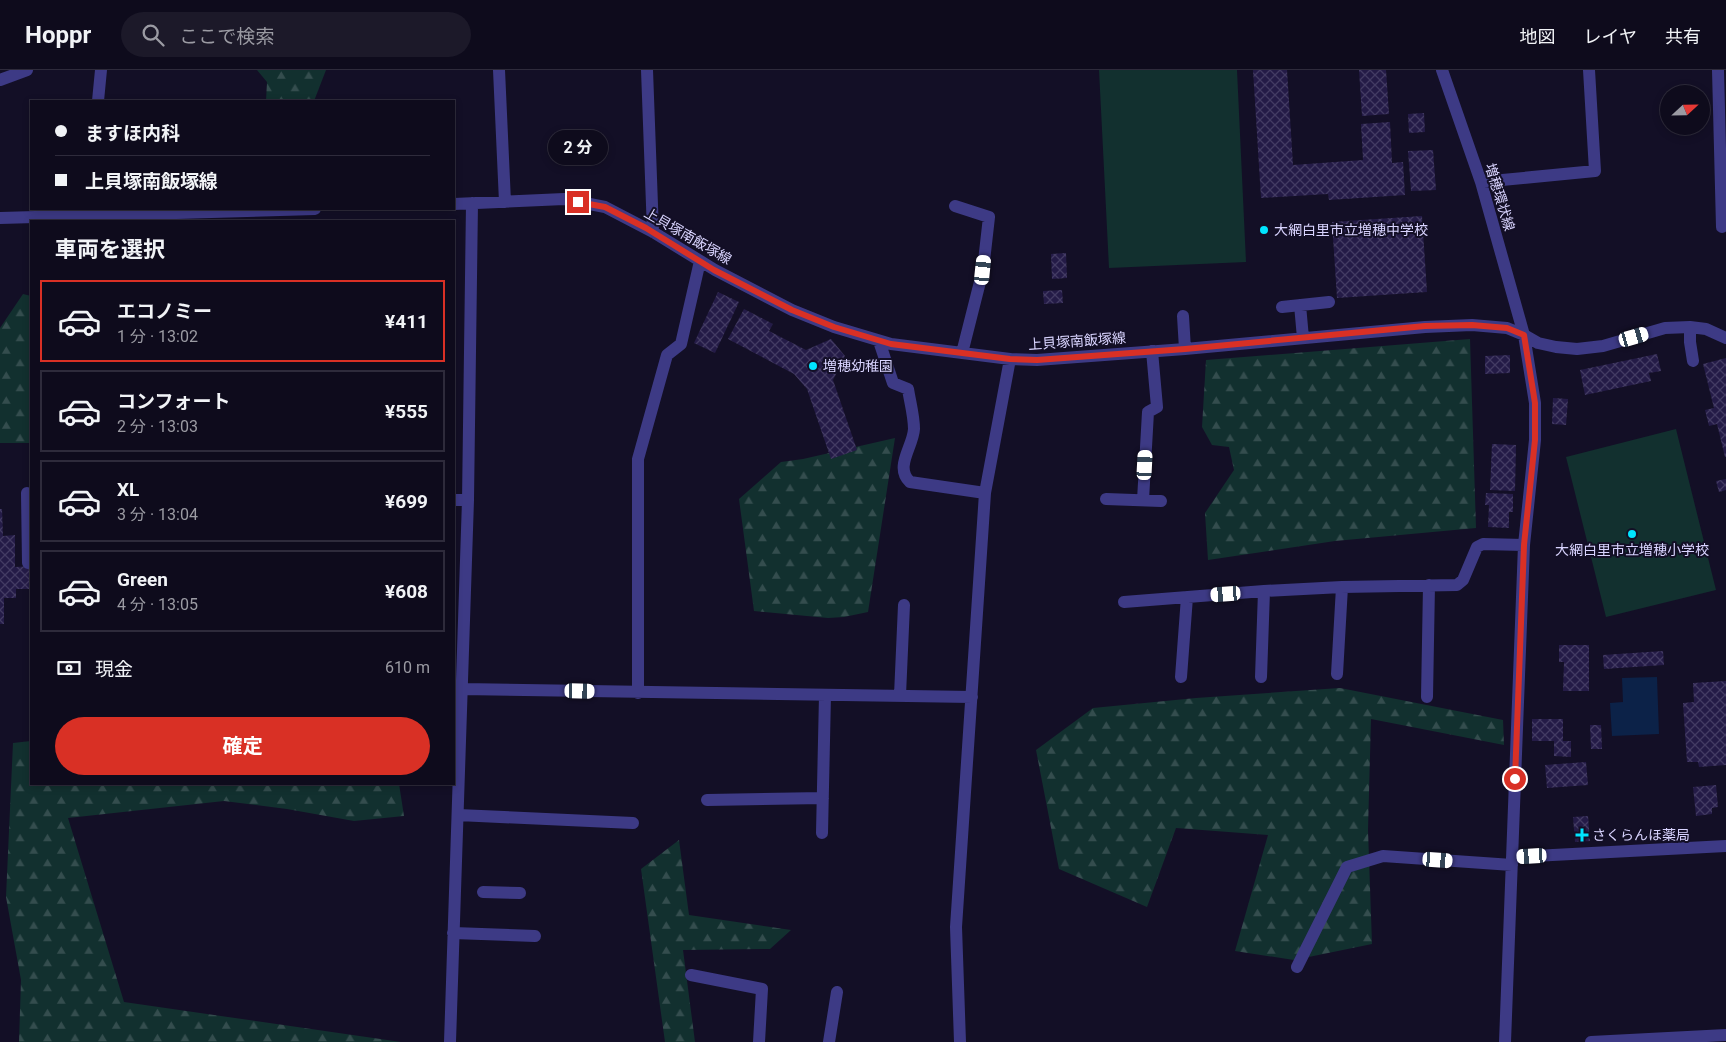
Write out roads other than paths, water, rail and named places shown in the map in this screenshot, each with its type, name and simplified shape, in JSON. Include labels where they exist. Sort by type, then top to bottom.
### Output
[{"type":"street","points":[[0,80],[27,70]]},
{"type":"street","points":[[98,100],[101,70]]},
{"type":"street","points":[[499,70],[505,202]]},
{"type":"street","points":[[647,70],[653,232]]},
{"type":"street","name":"増穂環状線","points":[[1442,70],[1481,182],[1524,335],[1535,403],[1535,440],[1524,545],[1505,1042]]},
{"type":"street","points":[[1481,182],[1595,171],[1589,70]]},
{"type":"street","points":[[1718,70],[1722,227]]},
{"type":"street","name":"上貝塚南飯塚線","points":[[455,204],[564,199],[605,207],[792,310],[834,327],[891,344],[1010,359],[1037,360],[1185,349],[1425,326],[1472,325],[1507,328],[1538,343],[1577,349],[1603,346],[1665,328],[1690,327],[1706,329],[1726,338]]},
{"type":"street","points":[[450,1042],[468,500],[472,203]]},
{"type":"street","points":[[955,206],[989,217],[983,270],[962,353]]},
{"type":"street","points":[[0,218],[277,210]]},
{"type":"street","points":[[638,693],[638,459],[667,356],[681,344],[700,261]]},
{"type":"street","points":[[1282,307],[1329,302]]},
{"type":"street","points":[[1300,305],[1303,338]]},
{"type":"street","points":[[1182,316],[1185,349]]},
{"type":"street","points":[[1690,327],[1693,361]]},
{"type":"street","points":[[879,340],[892,383],[908,389],[914,430],[902,469],[906,478],[910,482],[985,493]]},
{"type":"street","points":[[1143,500],[1148,412],[1157,407],[1152,351]]},
{"type":"street","points":[[960,1042],[956,927],[985,493],[1010,359]]},
{"type":"street","points":[[27,493],[28,562]]},
{"type":"street","points":[[1106,499],[1161,500]]},
{"type":"street","points":[[455,500],[468,500]]},
{"type":"street","points":[[1124,602],[1342,587],[1457,585],[1463,580],[1477,546],[1483,544],[1524,545]]},
{"type":"street","points":[[1427,697],[1429,585]]},
{"type":"street","points":[[1337,674],[1342,587]]},
{"type":"street","points":[[1261,677],[1264,591]]},
{"type":"street","points":[[1181,677],[1187,597]]},
{"type":"street","points":[[900,695],[904,605]]},
{"type":"street","points":[[462,689],[972,697]]},
{"type":"street","points":[[822,833],[825,695]]},
{"type":"street","points":[[707,800],[823,798]]},
{"type":"street","points":[[458,815],[633,824]]},
{"type":"street","points":[[1297,967],[1347,867],[1383,856],[1512,861],[1726,846]]},
{"type":"street","points":[[483,892],[520,894]]},
{"type":"street","points":[[453,933],[535,936]]},
{"type":"street","points":[[691,975],[762,989],[759,1042]]},
{"type":"street","points":[[829,1042],[837,992]]},
{"type":"street","points":[[1591,1042],[1726,1035]]},
{"type":"water","points":[[1657,677],[1659,734],[1612,736],[1610,703],[1623,702],[1622,678]]},
{"type":"place","name":"大網白里市立増穂中学校","points":[[1264,230]]},
{"type":"place","name":"増穂幼稚園","points":[[813,366]]},
{"type":"place","name":"大網白里市立増穂小学校","points":[[1632,534]]},
{"type":"place","name":"さくらんほ薬局","points":[[1582,835]]}]
